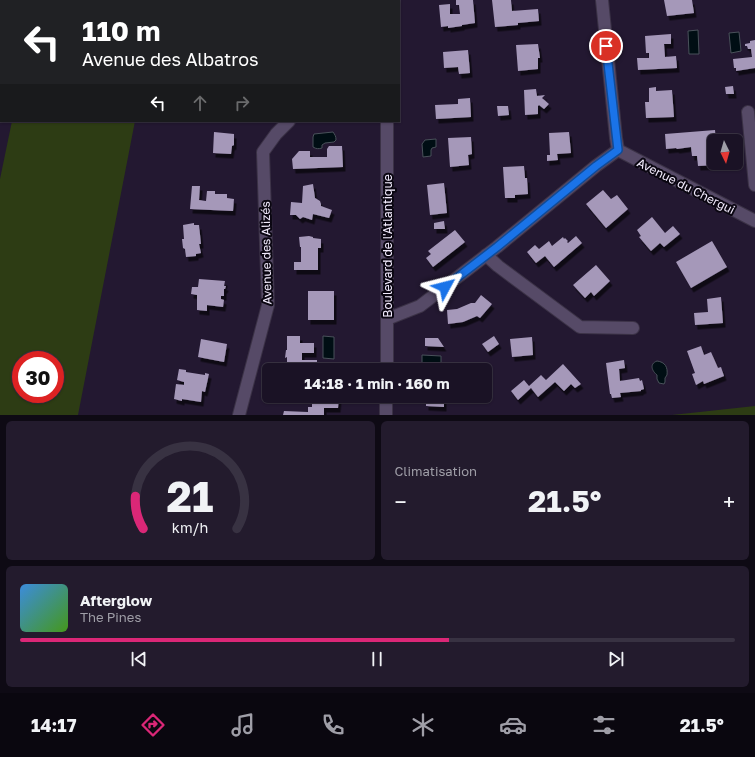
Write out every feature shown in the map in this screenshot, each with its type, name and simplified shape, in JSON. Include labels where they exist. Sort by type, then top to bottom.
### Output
[{"type":"street","points":[[387,319],[420,306],[618,150],[602,0]]},
{"type":"street","points":[[748,112],[755,185]]},
{"type":"street","name":"Avenue des Alizés","points":[[239,415],[268,306],[263,152],[276,134],[288,122]]},
{"type":"street","name":"Boulevard de l'Atlantique","points":[[387,122],[387,363]]},
{"type":"street","name":"Avenue du Chergui","points":[[618,150],[755,221]]},
{"type":"street","points":[[486,255],[498,266],[580,327],[633,328]]},
{"type":"street","points":[[386,403],[386,415]]},
{"type":"green space","points":[[12,122],[135,122],[78,415],[0,415],[0,179]]},
{"type":"green space","points":[[755,406],[755,415],[672,415]]},
{"type":"shaded area","points":[[698,30],[699,54],[689,54],[688,31]]},
{"type":"shaded area","points":[[739,32],[741,51],[731,53],[729,33]]},
{"type":"shaded area","points":[[333,132],[336,139],[334,142],[325,143],[322,145],[322,148],[313,147],[314,134]]},
{"type":"shaded area","points":[[436,139],[436,147],[432,148],[431,156],[423,157],[422,144],[425,140]]},
{"type":"shaded area","points":[[323,336],[334,337],[334,359],[323,358]]},
{"type":"shaded area","points":[[422,355],[441,356],[441,363],[422,363]]},
{"type":"shaded area","points":[[654,362],[662,362],[667,370],[664,384],[659,383],[657,375],[653,370],[652,366]]},
{"type":"building","points":[[456,0],[473,0],[475,23],[448,28],[448,26],[441,27],[439,5],[450,4],[450,14],[460,14],[459,5],[456,5]]},
{"type":"building","points":[[492,0],[511,0],[512,11],[538,9],[539,21],[495,27]]},
{"type":"building","points":[[664,0],[692,0],[694,13],[667,16]]},
{"type":"building","points":[[671,34],[671,44],[664,44],[665,57],[676,56],[677,68],[638,70],[637,58],[649,58],[649,53],[646,53],[645,36]]},
{"type":"building","points":[[755,40],[755,68],[736,71],[736,68],[734,68],[733,59],[752,57],[751,49],[748,49],[745,44]]},
{"type":"building","points":[[538,44],[540,58],[538,58],[538,69],[518,71],[516,45]]},
{"type":"building","points":[[468,50],[470,73],[459,74],[458,67],[444,68],[443,52]]},
{"type":"building","points":[[733,86],[734,94],[726,94],[725,87]]},
{"type":"building","points":[[656,87],[656,91],[672,90],[674,117],[646,118],[645,102],[649,102],[649,88]]},
{"type":"building","points":[[536,89],[537,96],[545,95],[542,98],[549,104],[544,109],[539,105],[538,114],[525,115],[524,90]]},
{"type":"building","points":[[470,98],[471,117],[436,119],[435,105],[458,104],[458,99]]},
{"type":"building","points":[[497,106],[508,106],[509,115],[498,116]]},
{"type":"building","points":[[715,130],[715,134],[707,134],[707,166],[698,166],[697,156],[692,156],[691,147],[666,149],[665,134]]},
{"type":"building","points":[[214,132],[234,134],[234,145],[232,146],[231,154],[213,153]]},
{"type":"building","points":[[569,132],[571,153],[557,154],[558,160],[547,161],[547,155],[550,155],[549,133]]},
{"type":"building","points":[[471,137],[472,154],[468,155],[469,165],[450,167],[448,138]]},
{"type":"building","points":[[329,146],[342,146],[343,167],[293,169],[292,159],[299,151],[310,151],[310,157],[327,157],[327,149]]},
{"type":"building","points":[[524,166],[525,178],[527,178],[528,194],[515,195],[515,198],[505,198],[503,167]]},
{"type":"building","points":[[444,183],[447,213],[430,215],[427,185]]},
{"type":"building","points":[[313,184],[315,198],[320,201],[321,206],[332,210],[329,218],[313,214],[312,220],[303,217],[300,219],[296,215],[290,215],[291,202],[302,203],[303,186]]},
{"type":"building","points":[[192,186],[200,186],[199,200],[206,201],[207,191],[215,191],[215,194],[227,194],[227,198],[234,199],[233,211],[190,209]]},
{"type":"building","points":[[603,190],[611,199],[617,195],[628,209],[606,228],[586,204]]},
{"type":"building","points":[[652,217],[665,233],[673,226],[680,234],[664,247],[660,243],[651,251],[639,237],[641,236],[637,230]]},
{"type":"building","points":[[444,221],[445,229],[434,229],[434,223]]},
{"type":"building","points":[[194,223],[194,225],[199,225],[201,244],[199,244],[201,253],[196,254],[196,256],[186,257],[182,239],[184,239],[183,225]]},
{"type":"building","points":[[455,230],[465,242],[433,267],[426,258],[431,254],[428,251]]},
{"type":"building","points":[[309,236],[321,239],[321,248],[318,248],[318,270],[294,270],[294,262],[301,262],[299,237]]},
{"type":"building","points":[[576,236],[582,243],[554,267],[545,256],[536,263],[527,252],[535,245],[539,249],[549,241],[552,246],[563,237],[568,241],[568,243]]},
{"type":"building","points":[[712,241],[727,267],[691,288],[676,262]]},
{"type":"building","points":[[596,265],[610,281],[594,296],[591,292],[585,298],[573,285]]},
{"type":"building","points":[[199,279],[225,281],[224,286],[226,286],[224,289],[224,296],[221,296],[221,299],[224,300],[223,307],[207,305],[207,311],[197,310],[197,295],[191,294],[192,287],[198,287]]},
{"type":"building","points":[[308,291],[334,291],[334,320],[308,320]]},
{"type":"building","points":[[481,295],[492,304],[480,318],[477,316],[463,322],[448,324],[447,310],[457,309],[471,303],[475,303]]},
{"type":"building","points":[[721,297],[723,323],[695,325],[694,313],[708,312],[707,299]]},
{"type":"building","points":[[287,336],[300,336],[300,343],[314,343],[314,353],[302,353],[302,360],[317,360],[317,363],[287,363],[287,357],[285,358],[287,350]]},
{"type":"building","points":[[494,336],[499,344],[488,352],[482,344]]},
{"type":"building","points":[[532,337],[533,355],[512,357],[510,339]]},
{"type":"building","points":[[425,338],[438,338],[444,347],[425,346]]},
{"type":"building","points":[[201,339],[227,344],[224,362],[198,357]]},
{"type":"building","points":[[701,346],[704,355],[711,352],[718,368],[721,367],[724,376],[704,384],[703,381],[696,385],[692,374],[695,373],[687,351]]},
{"type":"building","points":[[624,360],[625,368],[619,369],[620,381],[639,378],[640,381],[642,380],[644,389],[641,391],[620,393],[621,397],[612,398],[610,394],[606,363]]},
{"type":"building","points":[[563,364],[581,384],[575,388],[571,384],[564,391],[555,382],[538,397],[531,388],[518,400],[511,391],[524,380],[529,386],[541,375],[546,380]]},
{"type":"building","points":[[179,369],[186,370],[186,372],[205,375],[205,373],[209,374],[205,392],[202,391],[201,402],[174,399],[176,384],[184,385],[184,382],[177,380]]},
{"type":"building","points":[[312,403],[338,403],[338,408],[324,408],[324,415],[283,415],[284,411],[308,412],[308,407],[312,407]]},
{"type":"building","points":[[426,403],[444,403],[444,407],[426,406]]},
{"type":"route","points":[[445,287],[618,150],[606,46]]}]
